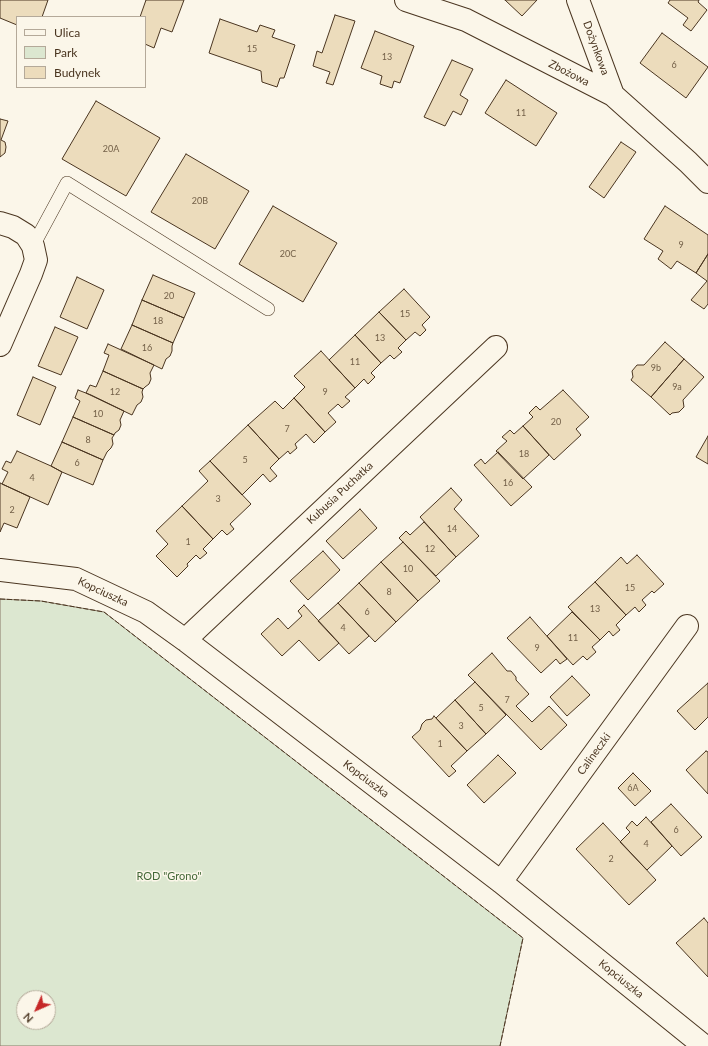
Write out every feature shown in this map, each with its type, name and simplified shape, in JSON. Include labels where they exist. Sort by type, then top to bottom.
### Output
[{"type":"street","name":"Zbożowa","points":[[406,0],[466,20],[613,95],[688,162],[708,182]]},
{"type":"street","name":"Dożynkowa","points":[[578,0],[613,95]]},
{"type":"street","points":[[0,223],[13,227],[26,235],[33,246],[36,260],[0,345]]},
{"type":"street","name":"Kubusia Puchatka","points":[[185,640],[496,346]]},
{"type":"street","name":"Kopciuszka","points":[[0,570],[76,579],[146,612],[185,640],[500,882],[704,1046]]},
{"type":"street","name":"Calineczki","points":[[500,882],[687,626]]},
{"type":"lane","points":[[33,246],[68,183],[268,308]]},
{"type":"green space","name":"ROD \"Grono\"","points":[[0,599],[41,601],[104,612],[523,938],[500,1046],[0,1046]]},
{"type":"building","points":[[0,0],[48,0],[42,16],[16,16],[16,25],[0,18]]},
{"type":"building","points":[[146,0],[184,0],[172,32],[161,28],[154,48],[146,44],[146,16],[140,16]]},
{"type":"building","points":[[505,0],[537,0],[522,16]]},
{"type":"building","points":[[670,0],[699,0],[698,2],[707,10],[691,31],[683,25],[688,18],[668,3]]},
{"type":"building","points":[[335,15],[355,21],[333,85],[326,83],[330,72],[313,66],[317,51],[322,53]]},
{"type":"building","points":[[220,19],[257,32],[260,25],[275,30],[272,37],[295,45],[284,78],[280,78],[277,87],[262,82],[261,71],[209,53]]},
{"type":"building","points":[[375,31],[414,46],[400,83],[394,81],[392,88],[380,84],[382,76],[361,68]]},
{"type":"building","points":[[662,33],[708,67],[686,98],[640,63]]},
{"type":"building","points":[[452,60],[473,69],[460,95],[468,100],[461,115],[453,111],[445,126],[424,117]]},
{"type":"building","points":[[506,80],[557,113],[536,146],[485,113]]},
{"type":"building","points":[[96,101],[160,138],[126,196],[62,159]]},
{"type":"building","points":[[0,119],[8,121],[1,140],[5,142],[5,153],[0,157]]},
{"type":"building","points":[[621,142],[636,152],[604,198],[589,187]]},
{"type":"building","points":[[186,154],[249,191],[215,249],[151,212]]},
{"type":"building","points":[[273,206],[337,243],[303,302],[239,264]]},
{"type":"building","points":[[665,206],[708,235],[708,254],[696,273],[677,261],[671,269],[658,259],[663,251],[644,239]]},
{"type":"building","points":[[708,254],[708,304],[704,309],[691,300],[707,281],[696,273]]},
{"type":"building","points":[[153,275],[195,293],[184,318],[142,300]]},
{"type":"building","points":[[77,277],[104,290],[87,329],[60,317]]},
{"type":"building","points":[[404,289],[430,317],[422,325],[426,330],[420,336],[415,332],[406,340],[379,312]]},
{"type":"building","points":[[142,300],[184,318],[173,343],[132,325]]},
{"type":"building","points":[[379,312],[406,340],[398,348],[402,352],[394,359],[390,355],[381,363],[355,335]]},
{"type":"building","points":[[132,325],[173,343],[170,356],[166,359],[162,369],[121,349]]},
{"type":"building","points":[[55,327],[78,337],[61,375],[38,366]]},
{"type":"building","points":[[355,335],[381,363],[371,373],[375,377],[368,384],[364,379],[355,388],[329,360]]},
{"type":"building","points":[[665,342],[684,359],[651,397],[631,380],[633,377],[632,371],[637,365],[644,365]]},
{"type":"building","points":[[108,344],[154,365],[150,373],[151,379],[149,384],[143,389],[103,371],[109,355],[104,353]]},
{"type":"building","points":[[321,351],[355,388],[345,397],[350,401],[342,408],[338,404],[328,413],[336,422],[325,432],[294,398],[305,387],[294,376]]},
{"type":"building","points":[[684,359],[704,377],[683,400],[684,407],[679,412],[672,413],[670,415],[651,397]]},
{"type":"building","points":[[103,371],[143,389],[143,397],[141,402],[137,405],[132,415],[86,393],[90,385],[96,387]]},
{"type":"building","points":[[33,377],[56,387],[40,425],[17,415]]},
{"type":"building","points":[[78,390],[124,411],[120,420],[121,425],[119,430],[114,435],[73,417],[80,401],[75,398]]},
{"type":"building","points":[[563,390],[589,417],[576,429],[581,435],[554,460],[523,426],[533,417],[529,413],[536,406],[540,410]]},
{"type":"building","points":[[294,398],[325,432],[314,443],[306,434],[295,444],[297,448],[290,454],[288,451],[279,459],[248,425],[275,401],[283,409]]},
{"type":"building","points":[[73,417],[114,435],[112,438],[113,444],[103,460],[62,442]]},
{"type":"building","points":[[248,425],[279,459],[270,468],[277,476],[270,482],[263,474],[242,495],[210,461]]},
{"type":"building","points":[[523,426],[549,455],[523,479],[496,451],[507,441],[502,437],[510,430],[514,434]]},
{"type":"building","points":[[708,436],[708,464],[696,457]]},
{"type":"building","points":[[62,442],[103,460],[93,485],[51,466]]},
{"type":"building","points":[[17,451],[62,472],[48,505],[2,484],[8,472],[2,469],[6,461],[11,463]]},
{"type":"building","points":[[498,452],[532,487],[511,506],[474,465],[481,459],[485,464]]},
{"type":"building","points":[[210,461],[251,504],[230,524],[234,529],[227,535],[222,530],[213,539],[182,506],[208,481],[199,471]]},
{"type":"building","points":[[0,483],[30,497],[17,528],[4,523],[0,532]]},
{"type":"building","points":[[451,488],[462,500],[454,509],[479,536],[456,557],[420,517]]},
{"type":"building","points":[[182,506],[213,539],[203,549],[207,553],[200,559],[196,555],[177,577],[156,556],[168,544],[156,531]]},
{"type":"building","points":[[360,509],[377,528],[343,559],[326,541]]},
{"type":"building","points":[[424,522],[456,557],[436,576],[399,538],[406,531],[410,535]]},
{"type":"building","points":[[403,542],[440,581],[418,601],[381,562]]},
{"type":"building","points":[[323,551],[340,570],[308,600],[290,581]]},
{"type":"building","points":[[637,555],[664,584],[654,593],[652,591],[642,600],[646,605],[639,612],[635,607],[626,615],[595,582],[621,557],[627,564]]},
{"type":"building","points":[[381,562],[418,601],[396,622],[359,583]]},
{"type":"building","points":[[595,582],[626,615],[616,625],[620,630],[613,636],[609,631],[600,640],[568,607]]},
{"type":"building","points":[[359,583],[396,622],[375,642],[338,603]]},
{"type":"building","points":[[338,603],[369,636],[349,654],[318,621]]},
{"type":"building","points":[[304,605],[339,643],[319,661],[299,640],[282,656],[261,634],[278,618],[288,629],[302,616],[298,611]]},
{"type":"building","points":[[572,612],[600,640],[592,647],[596,652],[587,660],[583,656],[573,665],[547,636]]},
{"type":"building","points":[[530,617],[567,659],[560,664],[556,659],[541,673],[507,638]]},
{"type":"building","points":[[492,653],[507,671],[511,671],[516,677],[516,680],[529,694],[516,706],[532,722],[549,706],[567,725],[541,750],[468,675]]},
{"type":"building","points":[[572,676],[590,695],[567,716],[550,697]]},
{"type":"building","points":[[475,682],[506,715],[486,734],[455,700]]},
{"type":"building","points":[[708,683],[708,717],[695,730],[677,711]]},
{"type":"building","points":[[455,700],[486,734],[467,751],[436,718]]},
{"type":"building","points":[[434,716],[467,751],[451,766],[456,771],[449,777],[412,737],[420,730],[422,724],[426,720],[432,719]]},
{"type":"building","points":[[706,751],[708,752],[708,794],[686,770]]},
{"type":"building","points":[[498,755],[516,773],[484,803],[467,785]]},
{"type":"building","points":[[633,773],[651,791],[635,806],[618,788]]},
{"type":"building","points":[[671,804],[702,837],[681,856],[651,822]]},
{"type":"building","points":[[646,817],[672,846],[647,870],[620,842],[630,832],[626,828],[632,821],[637,826]]},
{"type":"building","points":[[603,823],[656,880],[629,905],[576,849]]},
{"type":"building","points":[[704,918],[708,923],[708,977],[676,943]]},
{"type":"fence","points":[[0,599],[41,601],[104,612],[523,938],[500,1046]]}]
